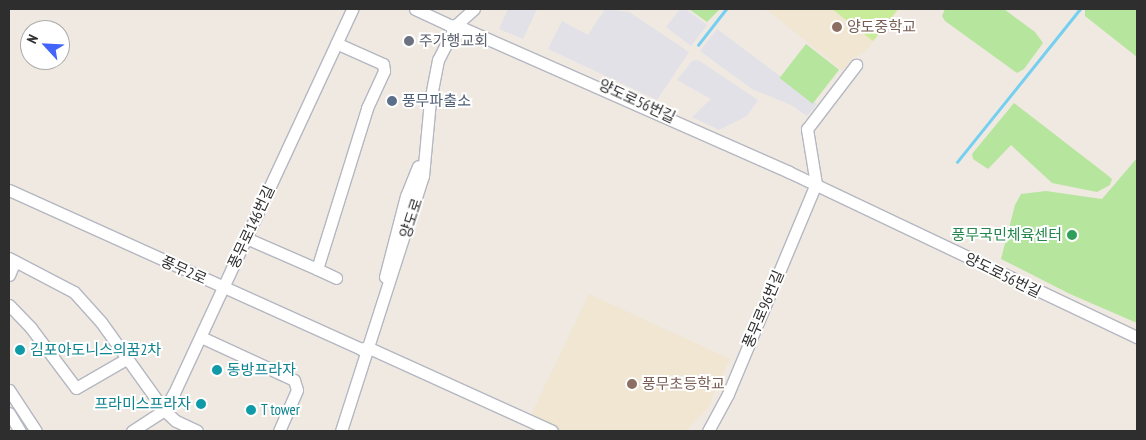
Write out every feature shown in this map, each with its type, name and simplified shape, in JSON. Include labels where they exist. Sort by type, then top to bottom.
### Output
[{"type":"street","name":"풍무로146번길","points":[[132,431],[164,410],[224,288],[352,9]]},
{"type":"street","points":[[416,9],[452,25]]},
{"type":"street","name":"양도로","points":[[341,431],[406,196],[417,174],[429,71],[436,48],[465,9]]},
{"type":"street","name":"양도로","points":[[452,25],[474,9]]},
{"type":"street","name":"양도로56번길","points":[[452,25],[559,65],[710,135],[790,168],[816,184],[1137,337]]},
{"type":"street","points":[[317,269],[367,108],[384,71],[382,64],[336,43]]},
{"type":"street","points":[[816,184],[807,129],[856,65]]},
{"type":"street","name":"풍무로96번길","points":[[708,431],[728,394],[816,184]]},
{"type":"street","name":"풍무2로","points":[[9,190],[224,288],[552,431]]},
{"type":"street","points":[[246,238],[336,278]]},
{"type":"street","points":[[9,276],[12,259],[74,292],[101,322],[164,410],[176,421],[197,431]]},
{"type":"street","points":[[9,304],[31,328],[76,388],[126,359]]},
{"type":"street","points":[[201,337],[294,380],[297,390],[280,431]]},
{"type":"street","name":"양도로","points":[[336,431],[364,348]]},
{"type":"street","points":[[9,390],[36,431]]},
{"type":"street","points":[[9,413],[20,431]]},
{"type":"shaded area","points":[[508,9],[537,9],[523,39],[499,29]]},
{"type":"shaded area","points":[[605,9],[629,12],[689,52],[657,100],[548,49],[562,21],[588,35]]},
{"type":"shaded area","points":[[680,9],[686,9],[707,25],[691,46],[666,27]]},
{"type":"shaded area","name":"양도중학교","points":[[766,9],[900,9],[866,51],[853,58],[843,71]]},
{"type":"shaded area","points":[[717,29],[817,104],[807,116],[791,105],[752,89],[700,51]]},
{"type":"shaded area","points":[[698,60],[758,100],[747,116],[719,130],[692,117],[711,99],[677,80],[692,61]]},
{"type":"shaded area","name":"풍무초등학교","points":[[589,294],[730,359],[707,409],[686,431],[560,431],[530,417]]},
{"type":"green space","points":[[689,9],[720,9],[707,22]]},
{"type":"green space","points":[[832,9],[898,9],[873,41]]},
{"type":"green space","points":[[945,9],[1004,9],[1035,32],[1043,43],[1024,69],[1017,73],[945,21],[942,16]]},
{"type":"green space","points":[[1085,9],[1137,10],[1137,57],[1085,16]]},
{"type":"green space","points":[[806,44],[839,70],[813,104],[780,78]]},
{"type":"green space","points":[[1014,103],[1112,179],[1110,185],[1097,192],[1052,183],[1011,145],[988,169],[973,159],[972,154]]},
{"type":"green space","points":[[1137,158],[1137,323],[1070,294],[1001,259],[1015,205],[1021,194],[1046,191],[1102,199]]},
{"type":"waterway","points":[[698,45],[726,9]]},
{"type":"waterway","points":[[957,162],[1080,9]]},
{"type":"place","name":"양도중학교","points":[[837,27]]},
{"type":"place","name":"주가행교회","points":[[409,41]]},
{"type":"place","name":"풍무파출소","points":[[392,101]]},
{"type":"place","name":"풍무국민체육센터","points":[[1072,235]]},
{"type":"place","name":"김포아도니스의꿈2차","points":[[20,350]]},
{"type":"place","name":"동방프라자","points":[[217,370]]},
{"type":"place","name":"풍무초등학교","points":[[632,384]]},
{"type":"place","name":"프라미스프라자","points":[[201,404]]},
{"type":"place","name":"T tower","points":[[251,410]]}]
